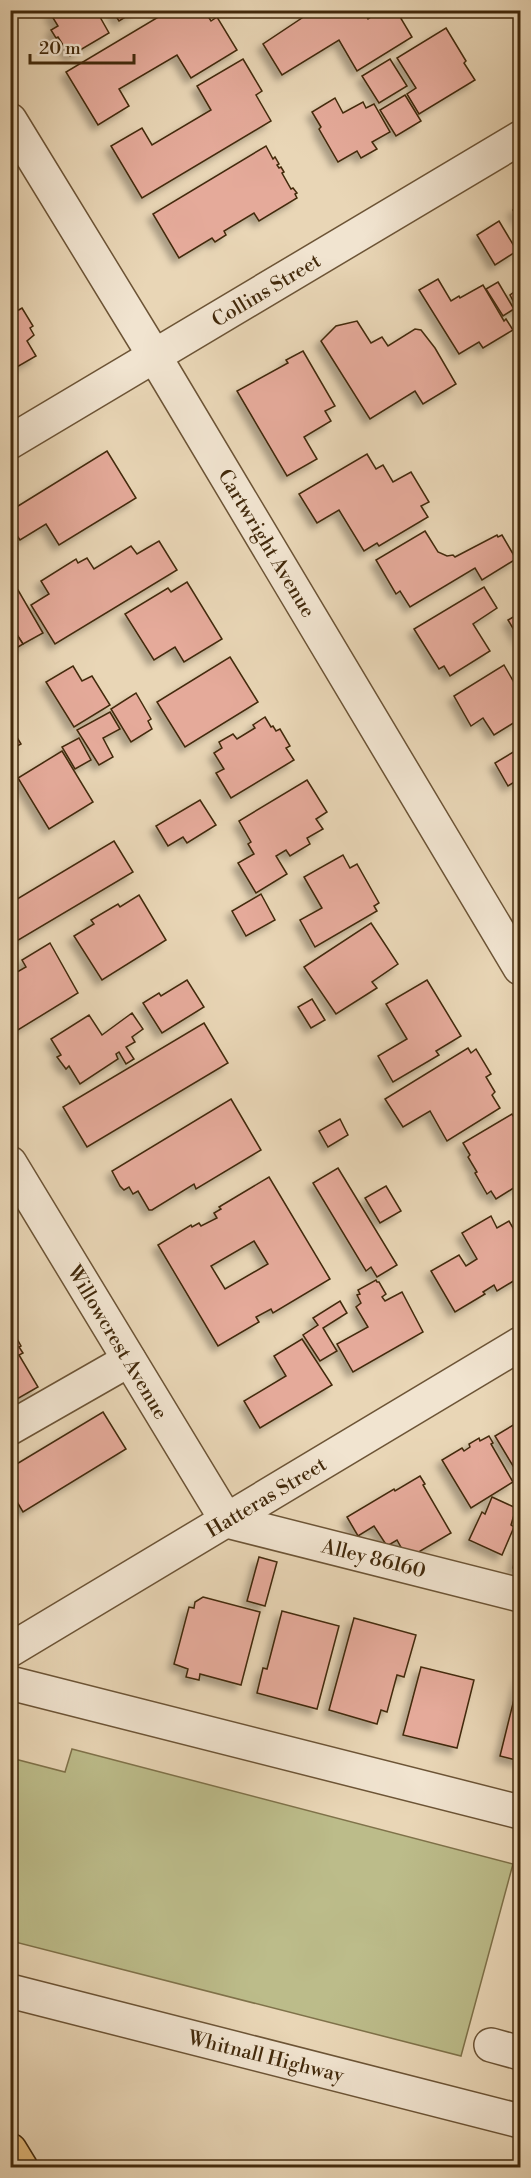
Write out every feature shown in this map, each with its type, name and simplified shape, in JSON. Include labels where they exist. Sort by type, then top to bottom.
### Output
[{"type":"main road","points":[[10,2150],[21,2168]]},
{"type":"street","name":"Cartwright Avenue","points":[[10,120],[155,357],[520,968]]},
{"type":"street","name":"Collins Street","points":[[10,442],[520,138]]},
{"type":"street","name":"Willowcrest Avenue","points":[[10,1163],[227,1521]]},
{"type":"street","name":"Hatteras Street","points":[[10,1650],[520,1344]]},
{"type":"street","points":[[10,1428],[129,1360]]},
{"type":"street","name":"Alley 86160","points":[[227,1521],[520,1595]]},
{"type":"street","points":[[10,1683],[520,1812]]},
{"type":"street","name":"Whitnall Highway","points":[[10,1991],[520,2121]]},
{"type":"green space","points":[[72,1749],[513,1864],[461,2056],[11,1941],[11,1758],[65,1772]]},
{"type":"building","points":[[55,10],[96,10],[109,33],[70,56],[51,30],[58,26],[50,13]]},
{"type":"building","points":[[112,10],[137,10],[119,21]]},
{"type":"building","points":[[170,10],[204,10],[211,21],[217,17],[237,50],[191,78],[177,55],[119,89],[129,106],[98,125],[66,72]]},
{"type":"building","points":[[314,10],[363,10],[368,19],[381,10],[396,10],[412,37],[357,71],[339,40],[282,75],[263,44]]},
{"type":"building","points":[[446,28],[475,80],[419,114],[407,94],[416,88],[397,58]]},
{"type":"building","points":[[243,59],[262,91],[256,95],[271,121],[142,198],[111,146],[142,128],[152,145],[211,110],[197,86]]},
{"type":"building","points":[[390,59],[407,86],[379,103],[362,76]]},
{"type":"building","points":[[405,95],[421,121],[396,136],[380,110]]},
{"type":"building","points":[[335,98],[343,113],[363,102],[366,108],[374,104],[390,132],[372,142],[377,149],[361,158],[357,151],[338,162],[312,112]]},
{"type":"building","points":[[266,146],[273,159],[275,157],[279,168],[281,167],[284,172],[282,173],[291,189],[293,188],[297,193],[295,194],[297,198],[259,221],[254,213],[224,231],[226,235],[215,242],[212,238],[179,258],[153,214]]},
{"type":"building","points":[[520,206],[520,222],[513,210]]},
{"type":"building","points":[[499,221],[517,251],[495,265],[477,235]]},
{"type":"building","points":[[438,279],[451,301],[483,285],[504,321],[506,319],[513,330],[483,348],[479,342],[459,354],[419,290]]},
{"type":"building","points":[[498,282],[514,309],[503,316],[486,289]]},
{"type":"building","points":[[517,290],[520,297],[520,314],[510,295]]},
{"type":"building","points":[[22,308],[33,326],[30,328],[34,335],[27,341],[36,356],[10,371],[10,315]]},
{"type":"building","points":[[357,321],[371,343],[382,337],[388,346],[415,329],[421,330],[435,348],[456,384],[423,404],[415,391],[370,419],[321,341],[336,326]]},
{"type":"building","points":[[303,351],[335,406],[325,411],[331,421],[304,437],[317,459],[287,476],[237,391],[288,363],[286,360]]},
{"type":"building","points":[[107,451],[136,498],[59,545],[46,524],[20,540],[10,525],[10,511]]},
{"type":"building","points":[[367,454],[376,469],[383,465],[393,482],[411,472],[429,502],[421,506],[428,517],[379,546],[377,543],[364,551],[339,510],[317,523],[299,494]]},
{"type":"building","points":[[425,531],[438,552],[455,557],[497,535],[498,537],[502,535],[516,559],[482,580],[475,568],[410,607],[400,591],[396,594],[376,560]]},
{"type":"building","points":[[159,541],[177,570],[55,644],[31,605],[49,594],[41,581],[76,559],[78,563],[87,558],[94,569],[131,546],[137,554]]},
{"type":"building","points":[[187,582],[222,639],[184,662],[175,647],[154,660],[125,614],[168,588],[171,592]]},
{"type":"building","points":[[11,586],[14,592],[18,590],[43,633],[23,644],[10,624]]},
{"type":"building","points":[[484,587],[497,608],[473,624],[490,651],[450,676],[444,666],[439,669],[414,629]]},
{"type":"building","points":[[520,613],[520,640],[508,620]]},
{"type":"building","points":[[10,624],[23,644],[10,652]]},
{"type":"building","points":[[230,657],[258,702],[185,747],[157,702]]},
{"type":"building","points":[[504,665],[520,693],[520,719],[494,735],[483,718],[471,726],[454,696]]},
{"type":"building","points":[[73,666],[82,681],[92,676],[110,705],[74,727],[46,682]]},
{"type":"building","points":[[136,693],[151,719],[148,721],[152,729],[131,742],[111,709]]},
{"type":"building","points":[[110,712],[120,729],[103,738],[113,757],[99,765],[77,730]]},
{"type":"building","points":[[265,717],[276,731],[280,729],[290,746],[286,748],[294,760],[231,798],[216,773],[224,769],[214,753],[222,748],[219,742],[233,734],[237,739],[255,728],[253,725]]},
{"type":"building","points":[[10,726],[21,744],[10,750]]},
{"type":"building","points":[[79,738],[91,760],[75,769],[62,747]]},
{"type":"building","points":[[520,748],[520,781],[519,779],[508,786],[495,763]]},
{"type":"building","points":[[62,751],[93,802],[49,829],[18,778]]},
{"type":"building","points":[[307,780],[327,812],[316,819],[323,829],[307,838],[310,844],[290,856],[286,850],[276,856],[287,874],[256,893],[238,863],[254,854],[248,844],[251,842],[239,821]]},
{"type":"building","points":[[200,800],[216,825],[187,843],[183,837],[168,846],[156,826]]},
{"type":"building","points":[[114,841],[133,872],[10,945],[10,895],[14,901]]},
{"type":"building","points":[[343,855],[350,868],[357,864],[379,903],[374,906],[377,911],[315,947],[300,920],[322,908],[304,877]]},
{"type":"building","points":[[261,894],[275,920],[246,936],[232,911]]},
{"type":"building","points":[[139,895],[166,940],[102,980],[74,936],[94,924],[91,920],[118,904],[120,907]]},
{"type":"building","points":[[371,923],[398,964],[372,982],[377,988],[336,1014],[304,967]]},
{"type":"building","points":[[50,943],[78,993],[13,1033],[10,1032],[10,986],[15,983],[10,976],[26,967],[22,960]]},
{"type":"building","points":[[187,980],[204,1007],[162,1033],[143,1003],[159,993],[161,996]]},
{"type":"building","points":[[427,980],[461,1036],[436,1051],[439,1055],[393,1082],[378,1056],[407,1039],[386,1004]]},
{"type":"building","points":[[312,999],[325,1020],[311,1028],[298,1007]]},
{"type":"building","points":[[132,1013],[143,1029],[132,1037],[135,1042],[126,1047],[134,1059],[126,1064],[119,1052],[116,1054],[118,1059],[80,1084],[69,1066],[66,1069],[57,1057],[61,1055],[51,1039],[89,1015],[102,1035]]},
{"type":"building","points":[[204,1023],[228,1063],[87,1147],[63,1107]]},
{"type":"building","points":[[468,1048],[471,1053],[476,1049],[491,1074],[486,1077],[495,1092],[492,1095],[500,1108],[447,1141],[430,1111],[403,1127],[385,1099]]},
{"type":"building","points":[[231,1099],[261,1150],[196,1189],[194,1184],[152,1210],[149,1210],[138,1191],[133,1194],[129,1187],[124,1190],[120,1186],[112,1171]]},
{"type":"building","points":[[512,1114],[520,1128],[520,1140],[515,1144],[520,1153],[520,1184],[496,1199],[491,1191],[487,1194],[475,1173],[477,1172],[463,1143]]},
{"type":"building","points":[[340,1119],[348,1135],[328,1147],[319,1131]]},
{"type":"building","points":[[338,1168],[397,1265],[377,1277],[371,1267],[366,1271],[313,1183]]},
{"type":"building","points":[[269,1177],[330,1279],[273,1313],[271,1309],[256,1317],[259,1322],[218,1346],[158,1245],[191,1225],[192,1227],[199,1223],[201,1226],[217,1218],[214,1213],[221,1209],[219,1207]],"holes":[[[254,1241],[268,1264],[225,1289],[211,1266]]]},
{"type":"building","points":[[386,1186],[401,1211],[380,1223],[365,1198]]},
{"type":"building","points":[[491,1216],[497,1228],[509,1221],[520,1240],[520,1277],[497,1291],[494,1285],[483,1292],[485,1294],[455,1312],[431,1271],[459,1255],[466,1266],[477,1259],[462,1233]]},
{"type":"building","points":[[376,1280],[386,1294],[382,1297],[385,1301],[402,1292],[423,1332],[353,1372],[337,1344],[368,1327],[356,1307],[361,1303],[357,1295],[360,1294],[358,1290]]},
{"type":"building","points":[[340,1301],[347,1313],[323,1328],[337,1351],[320,1361],[303,1335],[318,1325],[313,1318]]},
{"type":"building","points":[[12,1330],[23,1353],[19,1355],[38,1387],[10,1403]]},
{"type":"building","points":[[302,1339],[332,1385],[260,1428],[244,1401],[286,1376],[274,1356]]},
{"type":"building","points":[[103,1412],[126,1449],[23,1512],[10,1490],[10,1468]]},
{"type":"building","points":[[520,1421],[520,1472],[516,1464],[513,1466],[495,1436]]},
{"type":"building","points":[[489,1436],[493,1443],[491,1444],[513,1482],[471,1508],[442,1460],[462,1448],[464,1451],[470,1447],[469,1444],[479,1438],[480,1441]]},
{"type":"building","points":[[420,1476],[451,1533],[417,1553],[402,1549],[397,1540],[387,1546],[374,1526],[358,1536],[347,1517]]},
{"type":"building","points":[[492,1497],[516,1508],[511,1525],[514,1527],[502,1555],[469,1540],[482,1512],[485,1514]]},
{"type":"building","points":[[520,1536],[520,1570],[513,1568]]},
{"type":"building","points":[[259,1557],[277,1562],[265,1606],[247,1601]]},
{"type":"building","points":[[203,1597],[260,1612],[241,1685],[200,1674],[199,1680],[186,1677],[188,1669],[174,1664],[189,1607],[194,1608],[195,1602]]},
{"type":"building","points":[[282,1611],[339,1626],[317,1709],[257,1693],[263,1668],[267,1669]]},
{"type":"building","points":[[354,1618],[416,1635],[404,1677],[397,1675],[387,1712],[381,1710],[377,1724],[329,1710]]},
{"type":"building","points":[[421,1667],[474,1680],[457,1748],[403,1735]]},
{"type":"building","points":[[520,1675],[520,1761],[500,1756]]}]
